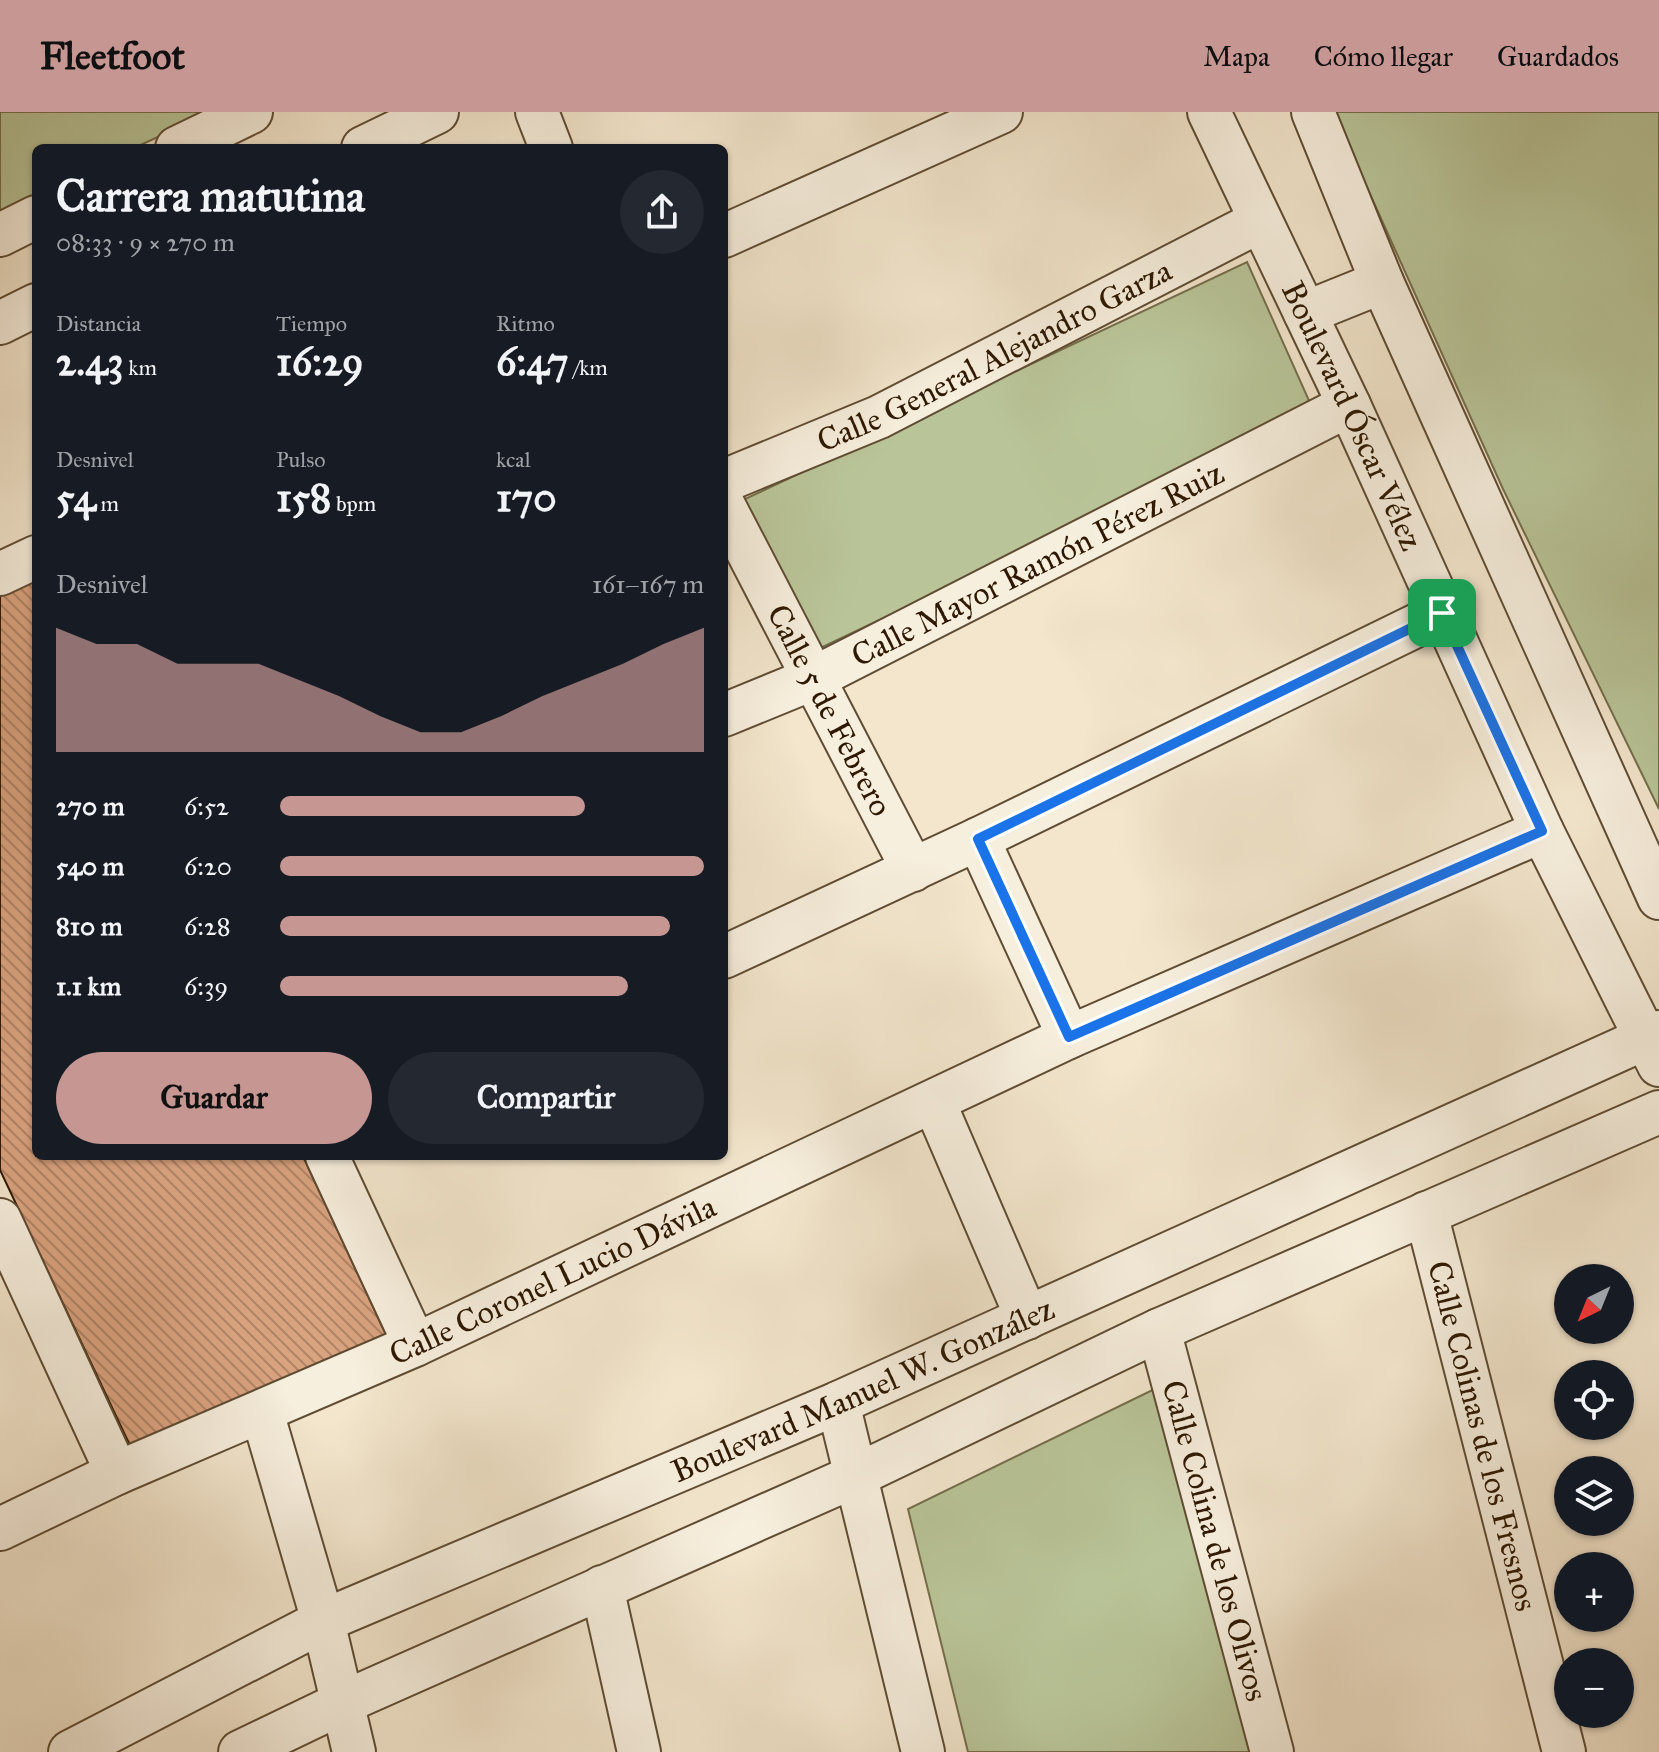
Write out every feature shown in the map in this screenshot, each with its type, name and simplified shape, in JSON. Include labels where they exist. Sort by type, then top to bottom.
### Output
[{"type":"street","points":[[185,144],[251,112]]},
{"type":"street","points":[[371,144],[437,112]]},
{"type":"street","points":[[537,112],[549,144]]},
{"type":"street","points":[[728,234],[1001,112]]},
{"type":"street","name":"Boulevard Óscar Vélez","points":[[1209,112],[1349,405],[1542,831],[1655,1045]]},
{"type":"street","points":[[1313,112],[1382,282],[1659,898]]},
{"type":"street","points":[[0,235],[32,219]]},
{"type":"street","name":"Calle General Alejandro Garza","points":[[728,479],[892,411],[1260,221]]},
{"type":"street","points":[[1305,313],[1382,282]]},
{"type":"street","points":[[0,323],[32,307]]},
{"type":"street","name":"Calle Mayor Ramón Pérez Ruiz","points":[[728,713],[812,679],[1349,405]]},
{"type":"street","name":"Calle 5 de Febrero","points":[[728,514],[913,870]]},
{"type":"street","points":[[0,574],[32,559]]},
{"type":"street","points":[[728,955],[978,839],[1442,613]]},
{"type":"street","name":"Calle Coronel Lucio Dávila","points":[[0,1529],[117,1473],[415,1345],[1069,1037],[1542,831]]},
{"type":"street","points":[[978,839],[1069,1037]]},
{"type":"street","name":"Boulevard Manuel W. González","points":[[70,1752],[323,1621],[838,1403],[1655,1045]]},
{"type":"street","points":[[934,1102],[1027,1318]]},
{"type":"street","points":[[240,1752],[342,1703],[855,1476],[1159,1330],[1659,1112]]},
{"type":"street","points":[[329,1160],[415,1345]]},
{"type":"street","name":"Calle Colinas de los Fresnos","points":[[1426,1213],[1564,1752]]},
{"type":"street","points":[[0,1220],[13,1280],[117,1473]]},
{"type":"street","name":"Calle Colina de los Olivos","points":[[1159,1330],[1272,1752]]},
{"type":"street","points":[[838,1403],[923,1752]]},
{"type":"street","points":[[262,1412],[323,1621],[354,1752]]},
{"type":"street","points":[[602,1587],[639,1752]]},
{"type":"green space","points":[[0,112],[212,112],[143,144],[32,144],[32,196],[0,211]]},
{"type":"green space","points":[[1333,112],[1659,112],[1659,809],[1503,489]]},
{"type":"green space","points":[[1247,262],[1315,414],[814,651],[743,500]]},
{"type":"green space","points":[[1167,1383],[1260,1752],[968,1752],[908,1509]]},
{"type":"building","points":[[31,573],[32,575],[32,1160],[305,1160],[389,1341],[133,1452],[0,1170],[0,588]]},
{"type":"route","points":[[1442,613],[1542,831],[1069,1037],[978,839],[1442,613]]}]
